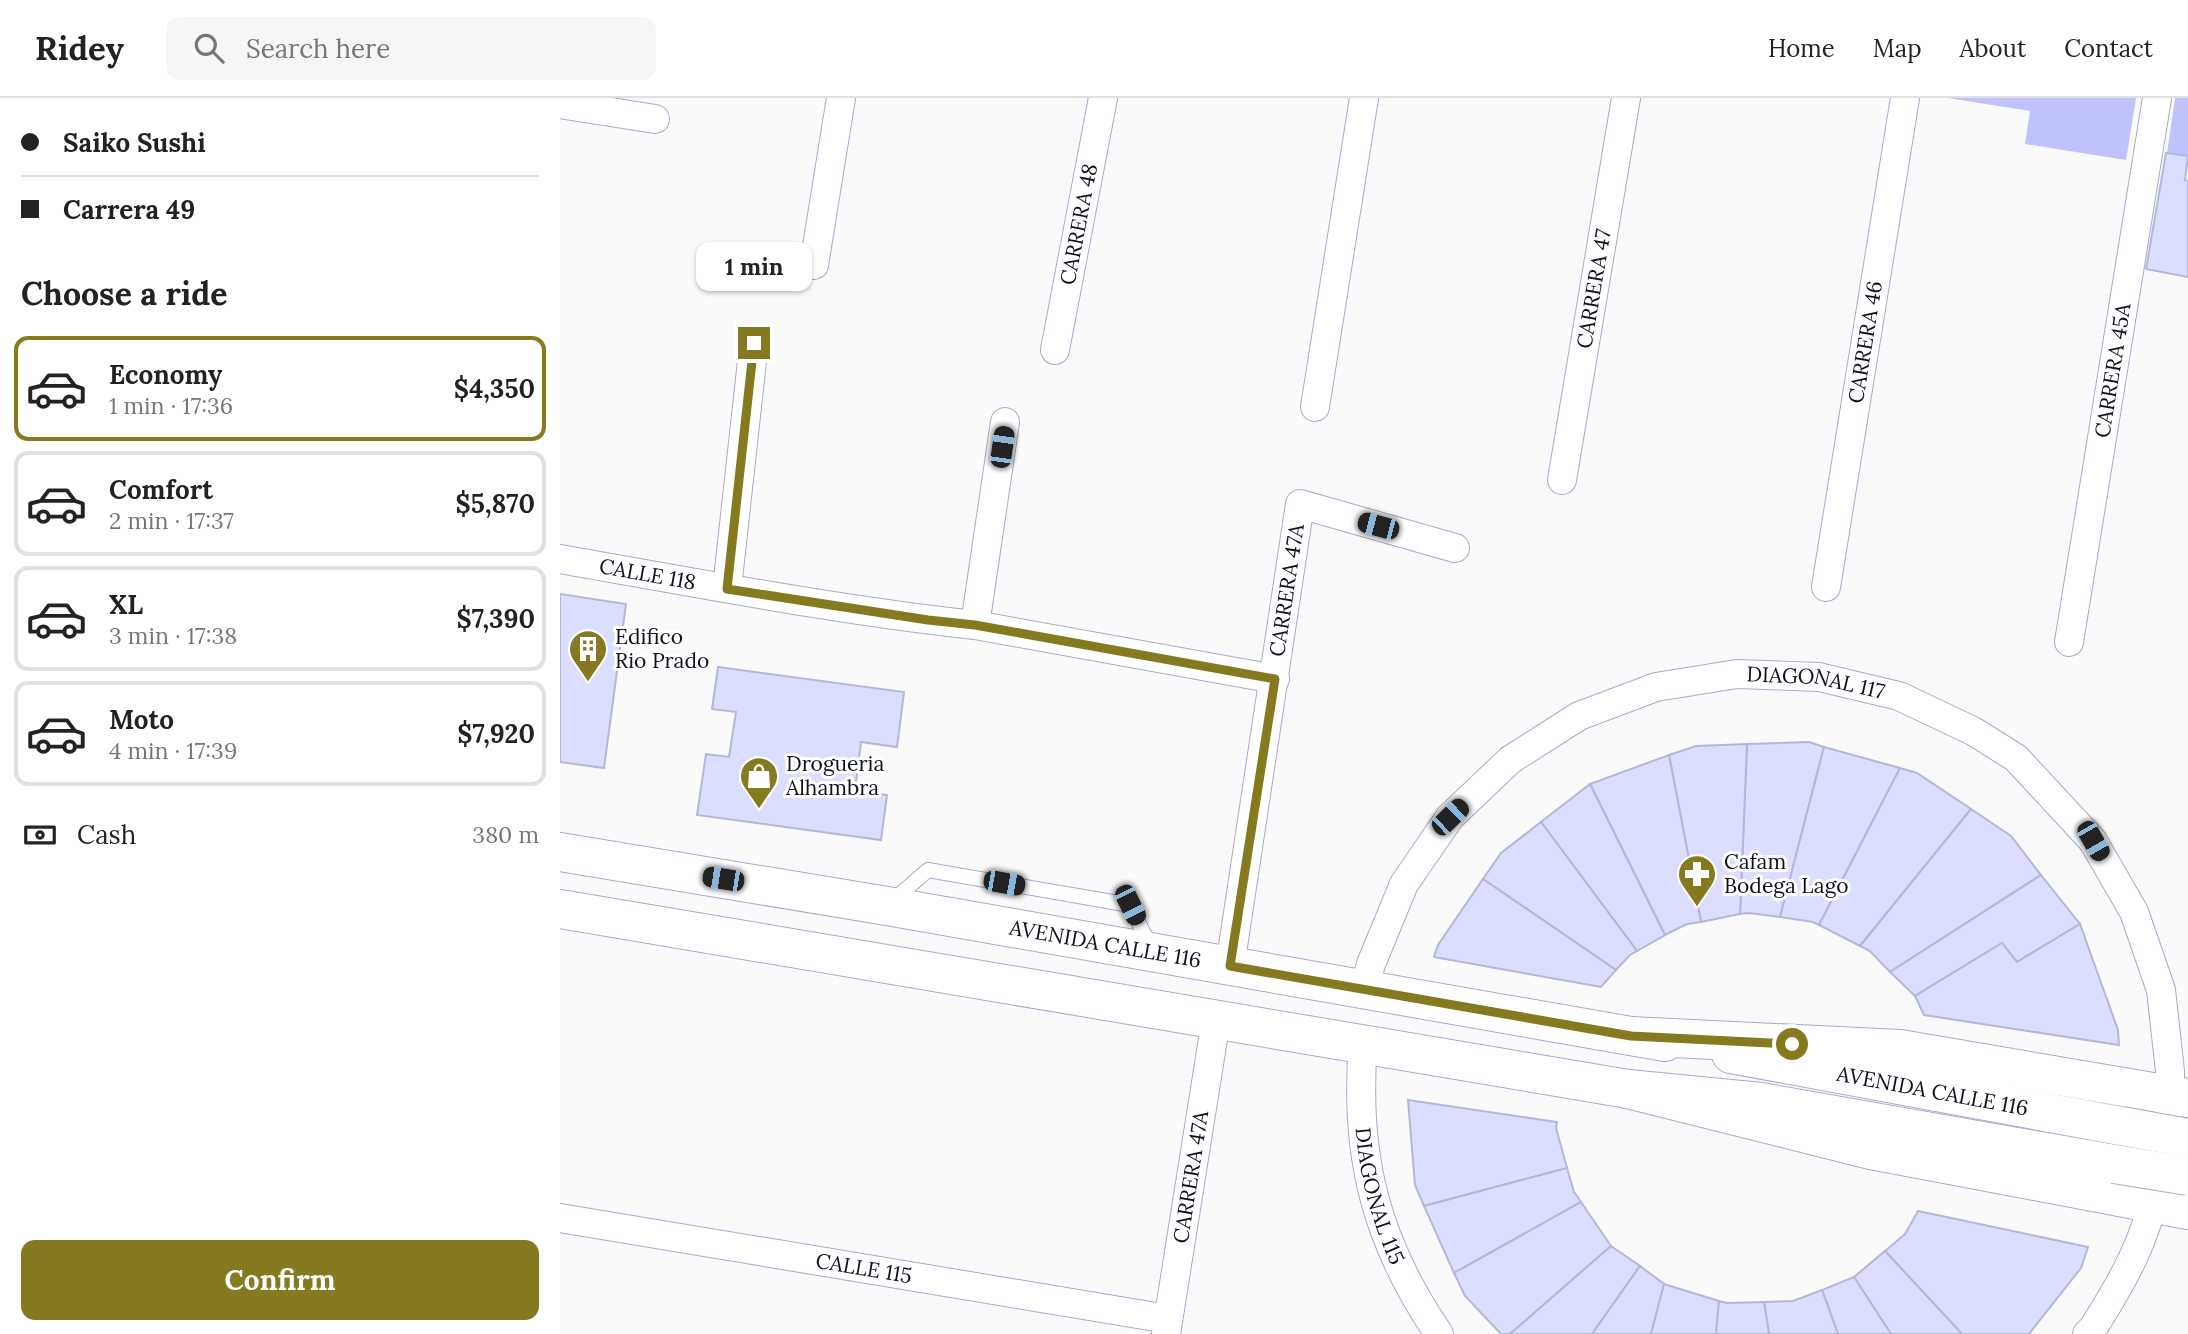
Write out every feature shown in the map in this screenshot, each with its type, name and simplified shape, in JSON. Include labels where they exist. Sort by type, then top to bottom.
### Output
[{"type":"main road","name":"AVENIDA CALLE 116","points":[[560,852],[1364,989],[2188,1138]]},
{"type":"main road","name":"AVENIDA CALLE 116","points":[[560,909],[1628,1088],[1761,1102],[2188,1176]]},
{"type":"main road","points":[[1631,1036],[1900,1049],[2179,1097]]},
{"type":"main road","points":[[1628,1088],[1871,1150],[2171,1206]]},
{"type":"street","points":[[814,265],[841,98]]},
{"type":"street","name":"CARRERA 48","points":[[1055,349],[1103,98]]},
{"type":"street","points":[[1315,407],[1364,98]]},
{"type":"street","name":"CARRERA 47","points":[[1562,480],[1626,98]]},
{"type":"street","name":"CARRERA 46","points":[[1826,587],[1905,98]]},
{"type":"street","name":"CARRERA 45A","points":[[2069,642],[2157,98]]},
{"type":"street","points":[[560,104],[655,120]]},
{"type":"street","points":[[727,589],[754,343]]},
{"type":"street","points":[[975,625],[1005,422]]},
{"type":"street","name":"CARRERA 47A","points":[[1230,966],[1300,504],[1455,548]]},
{"type":"street","name":"CALLE 118","points":[[560,559],[727,589],[975,625],[1275,679]]},
{"type":"street","name":"DIAGONAL 117","points":[[1364,989],[1371,964],[1404,884],[1450,817],[1510,760],[1579,716],[1656,687],[1737,674],[1819,677],[1899,696],[1973,731],[2016,758],[2093,841],[2134,912],[2161,989],[2171,1071],[2179,1097]]},
{"type":"street","name":"CARRERA 47A","points":[[1167,1327],[1216,1020]]},
{"type":"street","name":"DIAGONAL 115","points":[[1363,1044],[1361,1121],[1367,1169],[1378,1215],[1401,1271],[1439,1334]]},
{"type":"street","points":[[2087,1334],[2122,1282],[2144,1233],[2171,1206],[2179,1097]]},
{"type":"street","name":"CALLE 115","points":[[560,1218],[1167,1327]]},
{"type":"shaded area","points":[[1948,98],[2136,98],[2126,160],[2025,144],[2030,111]]},
{"type":"shaded area","points":[[2175,98],[2188,98],[2188,156],[2167,153]]},
{"type":"building","points":[[2166,153],[2188,156],[2185,180],[2188,181],[2188,277],[2146,269]]},
{"type":"building","name":"Edifico Rio Prado","points":[[560,594],[626,604],[604,768],[560,762]]},
{"type":"building","points":[[718,667],[904,692],[897,747],[861,742],[855,790],[887,795],[881,840],[697,815],[706,754],[729,757],[736,712],[712,709]]},
{"type":"building","points":[[1809,742],[1824,747],[1780,917],[1740,914],[1747,744]]},
{"type":"building","points":[[1747,744],[1740,914],[1701,922],[1669,755],[1696,746]]},
{"type":"building","points":[[1824,747],[1900,768],[1819,925],[1780,917]]},
{"type":"building","points":[[1669,755],[1701,922],[1687,924],[1665,935],[1590,784]]},
{"type":"building","points":[[1900,768],[1917,773],[1971,809],[1860,946],[1819,925]]},
{"type":"building","points":[[1590,784],[1665,935],[1637,951],[1541,822]]},
{"type":"building","points":[[1971,809],[2011,836],[2041,875],[1890,972],[1870,951],[1860,946]]},
{"type":"building","points":[[1541,822],[1637,951],[1616,970],[1483,879],[1501,853]]},
{"type":"building","points":[[2041,875],[2080,924],[2017,962],[2002,943],[1915,996],[1890,972]]},
{"type":"building","points":[[1483,879],[1616,970],[1601,987],[1434,957],[1438,945]]},
{"type":"building","points":[[2080,924],[2118,1030],[2119,1045],[1924,1015],[1915,996],[2002,943],[2017,962]]},
{"type":"building","points":[[1408,1100],[1557,1122],[1556,1128],[1567,1168],[1424,1206],[1415,1185]]},
{"type":"building","points":[[1567,1168],[1574,1192],[1581,1202],[1454,1273],[1424,1206]]},
{"type":"building","points":[[1581,1202],[1611,1246],[1510,1334],[1501,1334],[1465,1296],[1454,1273]]},
{"type":"building","points":[[1918,1211],[2088,1247],[2081,1268],[2029,1334],[1962,1334],[1885,1251],[1905,1234]]},
{"type":"building","points":[[1611,1246],[1640,1266],[1592,1334],[1510,1334]]},
{"type":"building","points":[[1885,1251],[1962,1334],[1891,1334],[1854,1277]]},
{"type":"building","points":[[1640,1266],[1664,1284],[1651,1334],[1592,1334]]},
{"type":"building","points":[[1854,1277],[1891,1334],[1838,1334],[1822,1290]]},
{"type":"building","points":[[1664,1284],[1719,1301],[1716,1334],[1651,1334]]},
{"type":"building","points":[[1822,1290],[1838,1334],[1769,1334],[1764,1302],[1793,1301]]},
{"type":"building","points":[[1719,1301],[1764,1302],[1769,1334],[1716,1334]]},
{"type":"place","name":"Edifico Rio Prado","points":[[588,683]]},
{"type":"place","name":"Drogueria Alhambra","points":[[759,810]]},
{"type":"place","name":"Cafam Bodega Lago","points":[[1697,908]]},
{"type":"route","points":[[754,343],[727,589],[975,625],[1275,679],[1230,966],[1631,1036],[1792,1044]]}]
